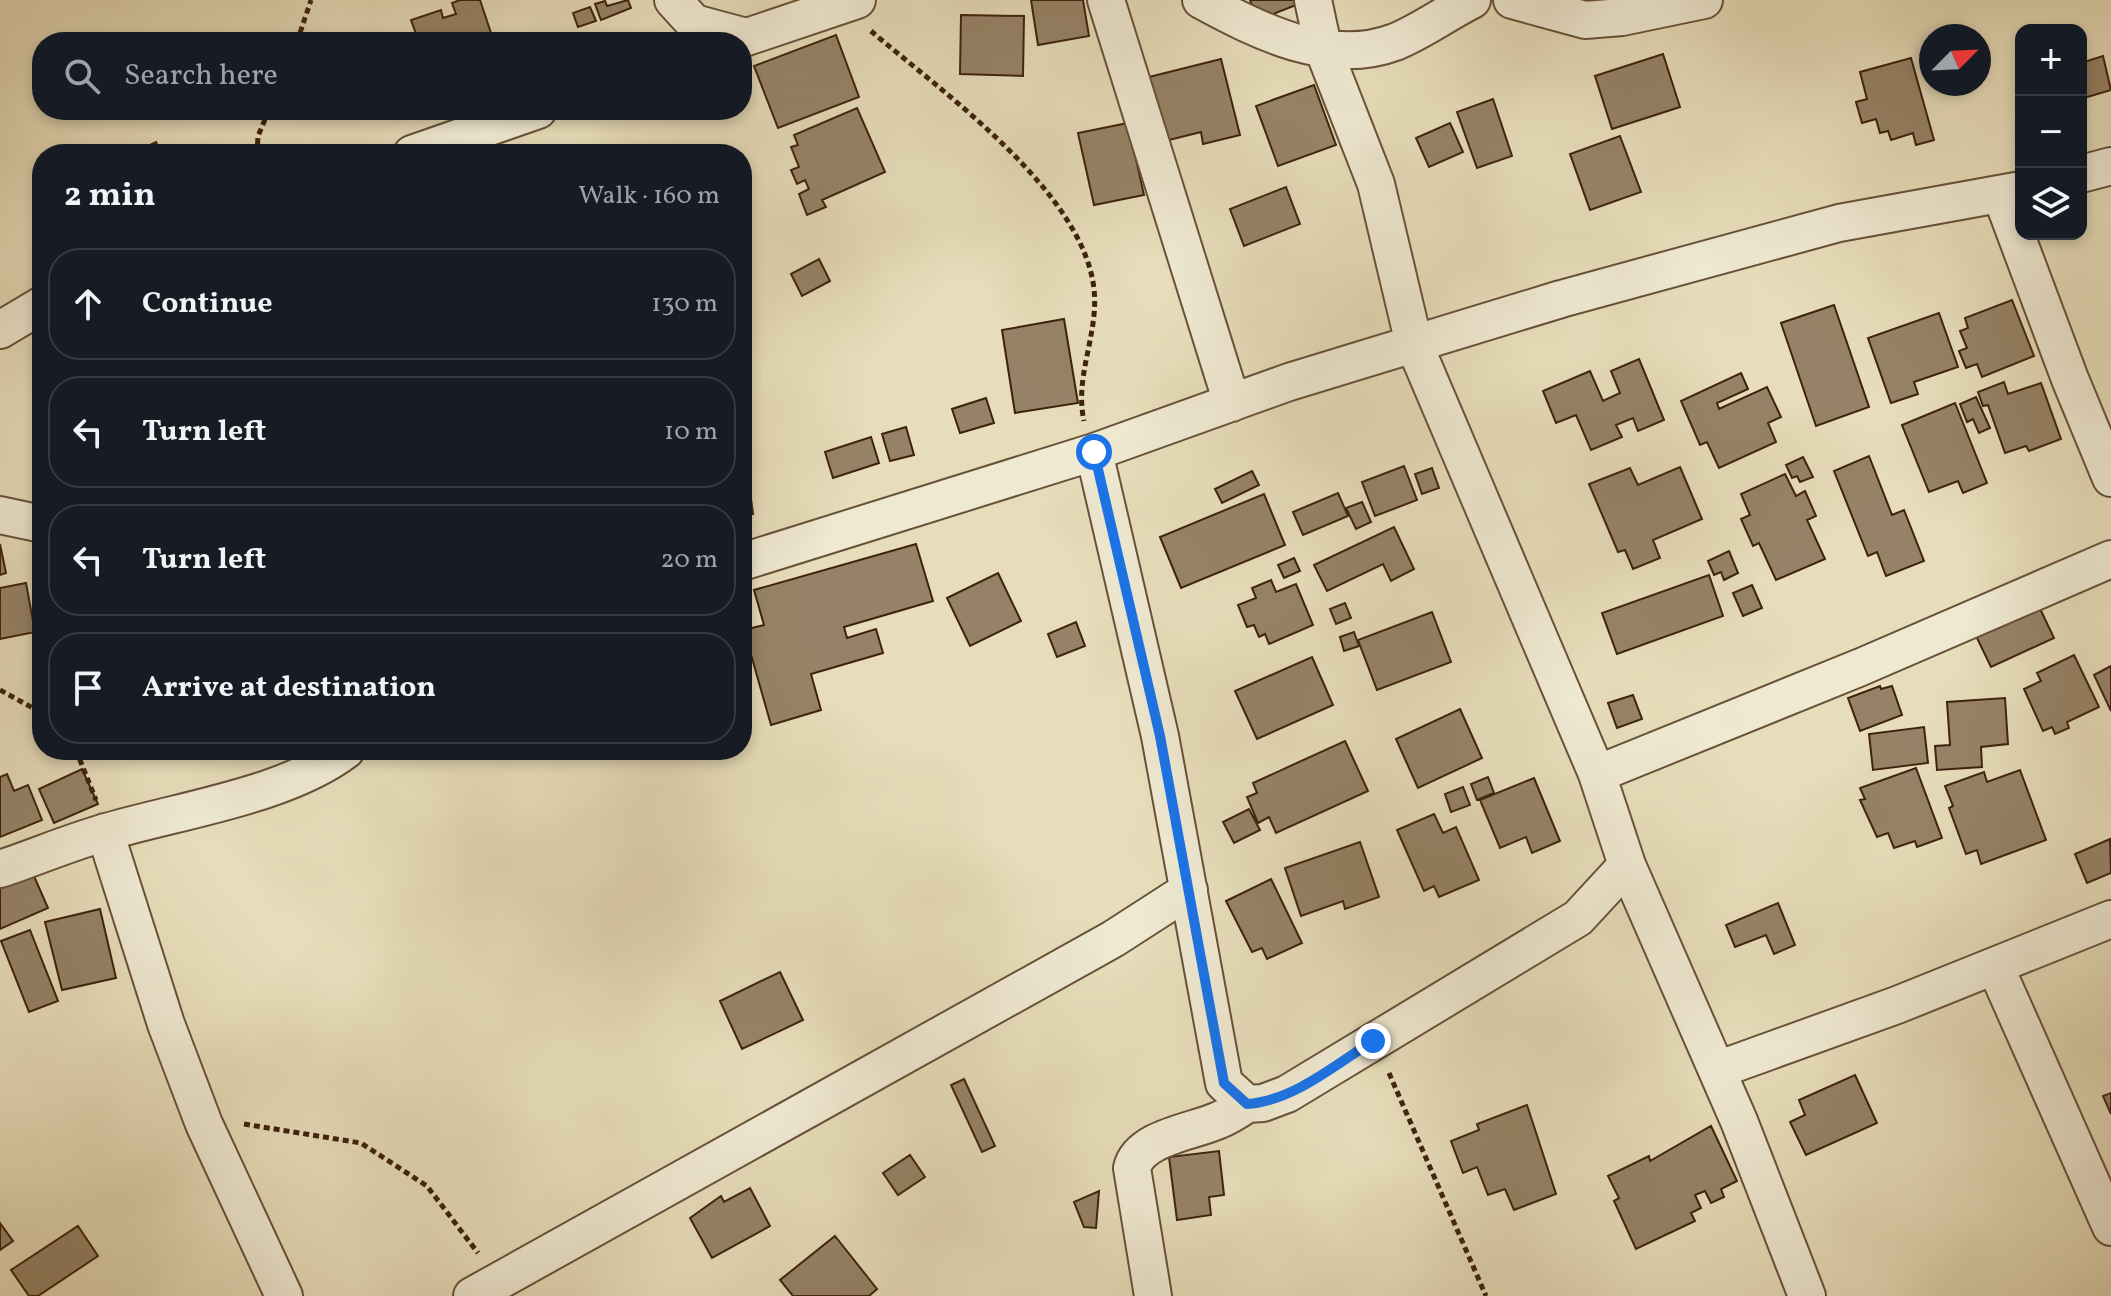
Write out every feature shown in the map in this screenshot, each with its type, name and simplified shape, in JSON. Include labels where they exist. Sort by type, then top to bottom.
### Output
[{"type":"street","points":[[673,0],[694,23],[718,32]]},
{"type":"street","points":[[1106,0],[1232,403]]},
{"type":"street","points":[[1201,0],[1246,25],[1324,51],[1395,42],[1472,0]]},
{"type":"street","points":[[1313,0],[1324,51],[1376,184],[1414,344],[1597,774],[1627,865],[1717,1070],[1807,1296]]},
{"type":"street","points":[[1512,0],[1585,20],[1622,17],[1704,0]]},
{"type":"street","points":[[752,35],[848,2]]},
{"type":"street","points":[[441,144],[509,120]]},
{"type":"street","points":[[2087,172],[2111,166]]},
{"type":"street","points":[[752,559],[1092,452],[1414,344],[1839,223],[2011,193],[2070,379],[2111,478]]},
{"type":"street","points":[[0,330],[32,311]]},
{"type":"street","points":[[1092,452],[1127,584],[1189,890],[1224,1083],[1247,1104]]},
{"type":"street","points":[[0,515],[32,522]]},
{"type":"street","points":[[1597,774],[1861,667],[2111,559]]},
{"type":"street","points":[[0,869],[105,832],[289,782],[333,760]]},
{"type":"street","points":[[105,832],[166,1024],[204,1124],[284,1296]]},
{"type":"street","points":[[1153,1296],[1132,1168],[1135,1157],[1152,1145],[1220,1120],[1247,1104],[1263,1103],[1287,1094],[1578,918],[1627,865]]},
{"type":"street","points":[[483,1289],[908,1055],[1113,939],[1189,890]]},
{"type":"street","points":[[1717,1070],[2111,919]]},
{"type":"street","points":[[1995,966],[2111,1227]]},
{"type":"path","points":[[300,32],[311,0]]},
{"type":"path","points":[[848,2],[1031,168],[1078,243],[1092,273],[1095,292],[1079,401],[1092,452]]},
{"type":"path","points":[[258,144],[265,120]]},
{"type":"path","points":[[0,690],[32,708]]},
{"type":"path","points":[[81,760],[90,778],[105,832]]},
{"type":"path","points":[[1373,1041],[1416,1130],[1486,1296]]},
{"type":"path","points":[[204,1124],[240,1124],[361,1143],[427,1186],[479,1255],[483,1289]]},
{"type":"building","points":[[480,0],[491,32],[415,32],[411,20],[441,10],[443,18],[456,14],[452,3]]},
{"type":"building","points":[[628,0],[631,8],[601,20],[595,4],[605,1],[607,6]]},
{"type":"building","points":[[1031,0],[1083,0],[1089,36],[1038,45]]},
{"type":"building","points":[[1250,0],[1306,0],[1306,1],[1258,20]]},
{"type":"building","points":[[590,7],[596,21],[578,27],[573,13]]},
{"type":"building","points":[[961,15],[1024,16],[1023,76],[960,74]]},
{"type":"building","points":[[836,35],[859,97],[778,128],[754,66]]},
{"type":"building","points":[[1663,54],[1680,107],[1612,129],[1595,76]]},
{"type":"building","points":[[2103,56],[2111,90],[2087,97],[2087,61]]},
{"type":"building","points":[[1911,58],[1919,96],[1922,96],[1934,140],[1916,145],[1913,133],[1891,140],[1888,131],[1880,133],[1876,119],[1862,123],[1856,102],[1867,99],[1860,72]]},
{"type":"building","points":[[1221,59],[1240,135],[1203,144],[1201,132],[1161,142],[1145,78]]},
{"type":"building","points":[[1314,85],[1336,145],[1278,166],[1256,106]]},
{"type":"building","points":[[1493,99],[1512,156],[1477,168],[1457,112]]},
{"type":"building","points":[[857,108],[885,172],[822,200],[826,207],[807,215],[799,194],[809,189],[805,180],[797,184],[791,170],[799,167],[791,147],[798,145],[794,135]]},
{"type":"building","points":[[1128,123],[1144,195],[1094,205],[1078,133]]},
{"type":"building","points":[[1450,123],[1463,152],[1429,167],[1416,138]]},
{"type":"building","points":[[1620,136],[1641,192],[1590,210],[1570,154]]},
{"type":"building","points":[[1286,187],[1300,224],[1244,246],[1230,209]]},
{"type":"building","points":[[819,259],[830,281],[802,296],[791,274]]},
{"type":"building","points":[[2012,300],[2034,356],[1982,377],[1977,364],[1966,368],[1959,351],[1967,348],[1960,331],[1968,328],[1965,318]]},
{"type":"building","points":[[1834,305],[1869,407],[1816,426],[1781,323]]},
{"type":"building","points":[[1939,313],[1958,367],[1914,382],[1918,394],[1891,403],[1868,338]]},
{"type":"building","points":[[1064,319],[1078,403],[1015,413],[1002,330]]},
{"type":"building","points":[[1639,359],[1664,420],[1638,431],[1633,418],[1616,425],[1622,437],[1591,450],[1576,415],[1556,423],[1543,391],[1590,371],[1603,401],[1620,393],[1611,371]]},
{"type":"building","points":[[1741,373],[1748,389],[1717,403],[1719,409],[1767,387],[1781,417],[1768,423],[1776,442],[1719,468],[1707,442],[1700,445],[1681,401]]},
{"type":"building","points":[[2004,382],[2008,394],[2041,383],[2061,439],[2029,451],[2026,446],[2005,453],[1988,405],[1983,406],[1978,392]]},
{"type":"building","points":[[1976,397],[1990,428],[1979,433],[1973,419],[1967,422],[1960,404]]},
{"type":"building","points":[[986,398],[994,423],[960,433],[952,409]]},
{"type":"building","points":[[1955,403],[1987,483],[1963,493],[1958,481],[1929,492],[1902,425]]},
{"type":"building","points":[[906,427],[914,455],[890,461],[882,434]]},
{"type":"building","points":[[871,437],[879,463],[833,478],[825,452]]},
{"type":"building","points":[[1869,456],[1892,515],[1904,510],[1924,561],[1886,576],[1877,552],[1868,556],[1834,471]]},
{"type":"building","points":[[1803,457],[1813,477],[1800,482],[1797,476],[1792,478],[1786,465]]},
{"type":"building","points":[[1404,466],[1417,500],[1375,516],[1362,482]]},
{"type":"building","points":[[1680,467],[1702,519],[1653,540],[1660,558],[1633,569],[1625,550],[1618,552],[1589,484],[1630,468],[1638,485]]},
{"type":"building","points":[[1432,468],[1439,488],[1422,494],[1415,474]]},
{"type":"building","points":[[1252,471],[1259,485],[1222,503],[1215,489]]},
{"type":"building","points":[[1785,474],[1796,496],[1805,491],[1816,516],[1807,520],[1825,559],[1776,580],[1759,543],[1753,546],[1741,519],[1750,515],[1741,494]]},
{"type":"building","points":[[1338,493],[1348,516],[1303,535],[1293,512]]},
{"type":"building","points":[[1264,494],[1285,545],[1181,588],[1160,537]]},
{"type":"building","points":[[1362,502],[1371,522],[1356,529],[1346,508]]},
{"type":"building","points":[[1394,527],[1414,569],[1391,581],[1383,564],[1327,591],[1314,565]]},
{"type":"building","points":[[0,544],[6,573],[0,575]]},
{"type":"building","points":[[916,544],[933,601],[844,627],[847,638],[876,629],[883,653],[811,674],[821,710],[771,725],[752,658],[752,628],[764,625],[754,590]]},
{"type":"building","points":[[1729,551],[1738,573],[1724,580],[1721,572],[1714,575],[1708,561]]},
{"type":"building","points":[[1294,558],[1300,571],[1284,578],[1278,565]]},
{"type":"building","points":[[998,573],[1021,621],[970,646],[947,598]]},
{"type":"building","points":[[1709,575],[1723,616],[1617,654],[1602,613]]},
{"type":"building","points":[[1271,580],[1276,592],[1296,584],[1313,625],[1269,644],[1265,634],[1259,637],[1254,625],[1247,627],[1238,605],[1256,598],[1252,588]]},
{"type":"building","points":[[26,583],[32,633],[0,639],[0,588]]},
{"type":"building","points":[[1752,585],[1762,608],[1743,616],[1733,593]]},
{"type":"building","points":[[2035,598],[2054,638],[1991,667],[1975,634]]},
{"type":"building","points":[[1345,603],[1351,618],[1336,624],[1330,609]]},
{"type":"building","points":[[1432,612],[1451,662],[1377,690],[1358,640]]},
{"type":"building","points":[[1076,622],[1085,646],[1057,657],[1048,634]]},
{"type":"building","points":[[1354,632],[1359,646],[1344,651],[1340,637]]},
{"type":"building","points":[[2074,655],[2099,707],[2067,722],[2069,728],[2055,734],[2052,727],[2043,731],[2024,689],[2041,681],[2037,673]]},
{"type":"building","points":[[1312,657],[1333,705],[1257,739],[1235,691]]},
{"type":"building","points":[[2111,666],[2111,711],[2094,675]]},
{"type":"building","points":[[1880,686],[1881,689],[1892,686],[1902,715],[1860,731],[1848,698]]},
{"type":"building","points":[[1633,695],[1642,719],[1617,728],[1608,703]]},
{"type":"building","points":[[2005,698],[2008,744],[1981,747],[1982,767],[1937,770],[1935,746],[1950,745],[1947,702]]},
{"type":"building","points":[[1460,709],[1482,758],[1418,788],[1396,739]]},
{"type":"building","points":[[1924,727],[1928,763],[1873,770],[1869,734]]},
{"type":"building","points":[[1345,741],[1368,791],[1276,833],[1269,817],[1258,823],[1247,797],[1257,793],[1253,783]]},
{"type":"building","points":[[1916,768],[1942,838],[1917,847],[1915,841],[1894,848],[1888,833],[1877,837],[1860,800],[1865,799],[1860,788]]},
{"type":"building","points":[[82,769],[98,804],[54,823],[39,789]]},
{"type":"building","points":[[2020,770],[2046,840],[1981,864],[1977,850],[1966,854],[1949,808],[1953,806],[1945,786],[1984,772],[1987,782]]},
{"type":"building","points":[[7,774],[14,791],[28,785],[42,820],[0,837],[0,777]]},
{"type":"building","points":[[1488,777],[1494,793],[1477,800],[1471,784]]},
{"type":"building","points":[[1534,778],[1560,841],[1532,853],[1526,837],[1500,848],[1480,800]]},
{"type":"building","points":[[1463,787],[1470,805],[1451,812],[1445,794]]},
{"type":"building","points":[[1249,809],[1260,830],[1234,843],[1223,822]]},
{"type":"building","points":[[1434,814],[1443,833],[1456,827],[1479,880],[1439,897],[1434,886],[1424,891],[1397,830]]},
{"type":"building","points":[[2110,839],[2111,873],[2087,883],[2075,854]]},
{"type":"building","points":[[1360,842],[1379,897],[1345,909],[1343,901],[1301,916],[1285,868]]},
{"type":"building","points":[[33,874],[48,908],[0,929],[0,888]]},
{"type":"building","points":[[1271,879],[1302,943],[1267,959],[1262,948],[1252,952],[1226,901]]},
{"type":"building","points":[[1778,903],[1795,945],[1774,954],[1766,935],[1735,947],[1726,925]]},
{"type":"building","points":[[100,909],[116,978],[62,990],[45,922]]},
{"type":"building","points":[[30,930],[58,1001],[29,1012],[1,941]]},
{"type":"building","points":[[780,972],[803,1020],[742,1049],[720,1001]]},
{"type":"building","points":[[1855,1075],[1877,1123],[1806,1155],[1790,1122],[1805,1115],[1799,1100]]},
{"type":"building","points":[[964,1079],[995,1146],[982,1152],[951,1085]]},
{"type":"building","points":[[2111,1093],[2111,1114],[2103,1096]]},
{"type":"building","points":[[1527,1105],[1556,1194],[1514,1210],[1505,1189],[1488,1195],[1477,1167],[1463,1173],[1451,1141],[1479,1130],[1477,1124]]},
{"type":"building","points":[[1711,1126],[1737,1181],[1721,1189],[1724,1197],[1711,1203],[1705,1191],[1695,1195],[1701,1208],[1691,1213],[1695,1221],[1636,1249],[1614,1201],[1619,1198],[1608,1176],[1649,1156],[1650,1161]]},
{"type":"building","points":[[1219,1151],[1224,1195],[1209,1197],[1211,1215],[1177,1220],[1169,1157]]},
{"type":"building","points":[[910,1155],[925,1177],[898,1195],[883,1173]]},
{"type":"building","points":[[750,1188],[770,1226],[712,1258],[690,1218],[721,1196],[724,1202]]},
{"type":"building","points":[[1099,1191],[1096,1228],[1084,1227],[1074,1202]]},
{"type":"building","points":[[0,1223],[13,1241],[0,1250]]},
{"type":"building","points":[[78,1226],[98,1256],[38,1296],[29,1296],[11,1270]]},
{"type":"building","points":[[835,1236],[877,1289],[869,1296],[793,1296],[780,1280]]},
{"type":"route","points":[[1094,452],[1160,736],[1224,1083],[1247,1104],[1263,1103],[1287,1094],[1373,1041]]}]
